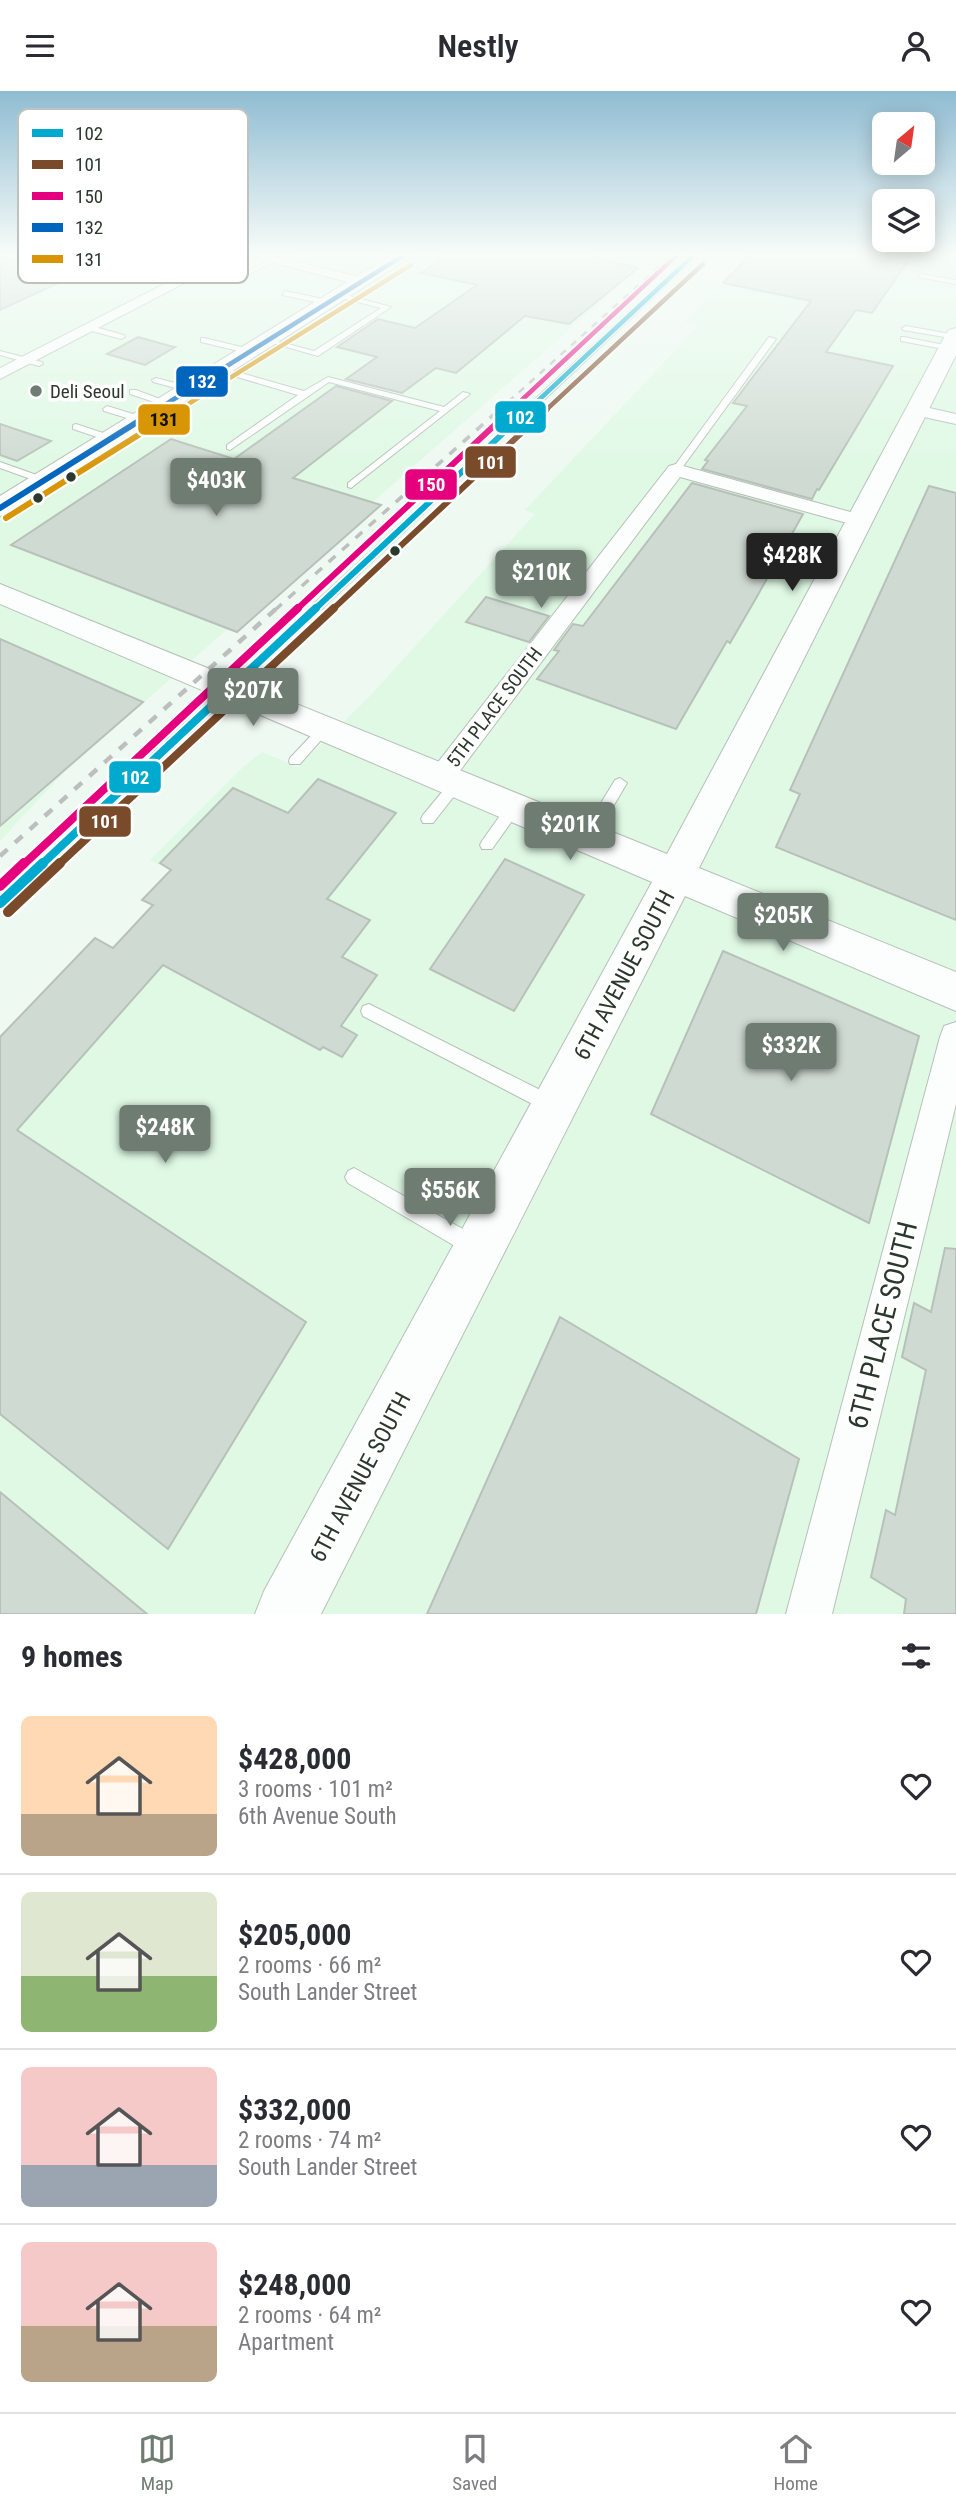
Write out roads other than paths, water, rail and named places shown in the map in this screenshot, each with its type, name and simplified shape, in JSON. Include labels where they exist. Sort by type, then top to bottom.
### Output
[{"type":"main road","points":[[0,508],[293,326]]},
{"type":"main road","name":"6TH AVENUE SOUTH","points":[[288,1614],[953,340]]},
{"type":"main road","points":[[0,593],[956,992]]},
{"type":"street","points":[[0,375],[33,363],[95,326]]},
{"type":"street","points":[[916,409],[956,419]]},
{"type":"street","points":[[676,470],[858,520]]},
{"type":"street","name":"5TH PLACE SOUTH","points":[[449,780],[676,470]]},
{"type":"street","name":"6TH PLACE SOUTH","points":[[809,1614],[956,1037]]},
{"type":"lane","points":[[204,340],[315,354],[358,326]]},
{"type":"lane","points":[[0,904],[619,326]]},
{"type":"lane","points":[[906,327],[953,340]]},
{"type":"lane","points":[[91,328],[121,337]]},
{"type":"lane","points":[[676,470],[772,339]]},
{"type":"lane","points":[[904,339],[953,340]]},
{"type":"lane","points":[[0,353],[33,363]]},
{"type":"lane","points":[[223,370],[305,394]]},
{"type":"lane","points":[[230,447],[328,379],[446,411]]},
{"type":"lane","points":[[156,380],[191,390]]},
{"type":"lane","points":[[133,392],[169,404]]},
{"type":"lane","points":[[351,485],[466,394]]},
{"type":"lane","points":[[107,409],[143,420]]},
{"type":"lane","points":[[76,427],[112,439]]},
{"type":"lane","points":[[0,465],[45,481]]},
{"type":"lane","points":[[295,761],[325,728]]},
{"type":"lane","points":[[428,819],[449,780]]},
{"type":"lane","points":[[587,838],[620,783]]},
{"type":"lane","points":[[487,845],[514,807]]},
{"type":"lane","points":[[369,1011],[554,1106]]},
{"type":"lane","points":[[354,1177],[479,1249]]},
{"type":"railway","points":[[498,411],[593,326]]},
{"type":"railway","points":[[275,610],[500,409]]},
{"type":"railway","points":[[0,856],[277,608]]},
{"type":"place","name":"Deli Seoul","points":[[36,391]]}]
